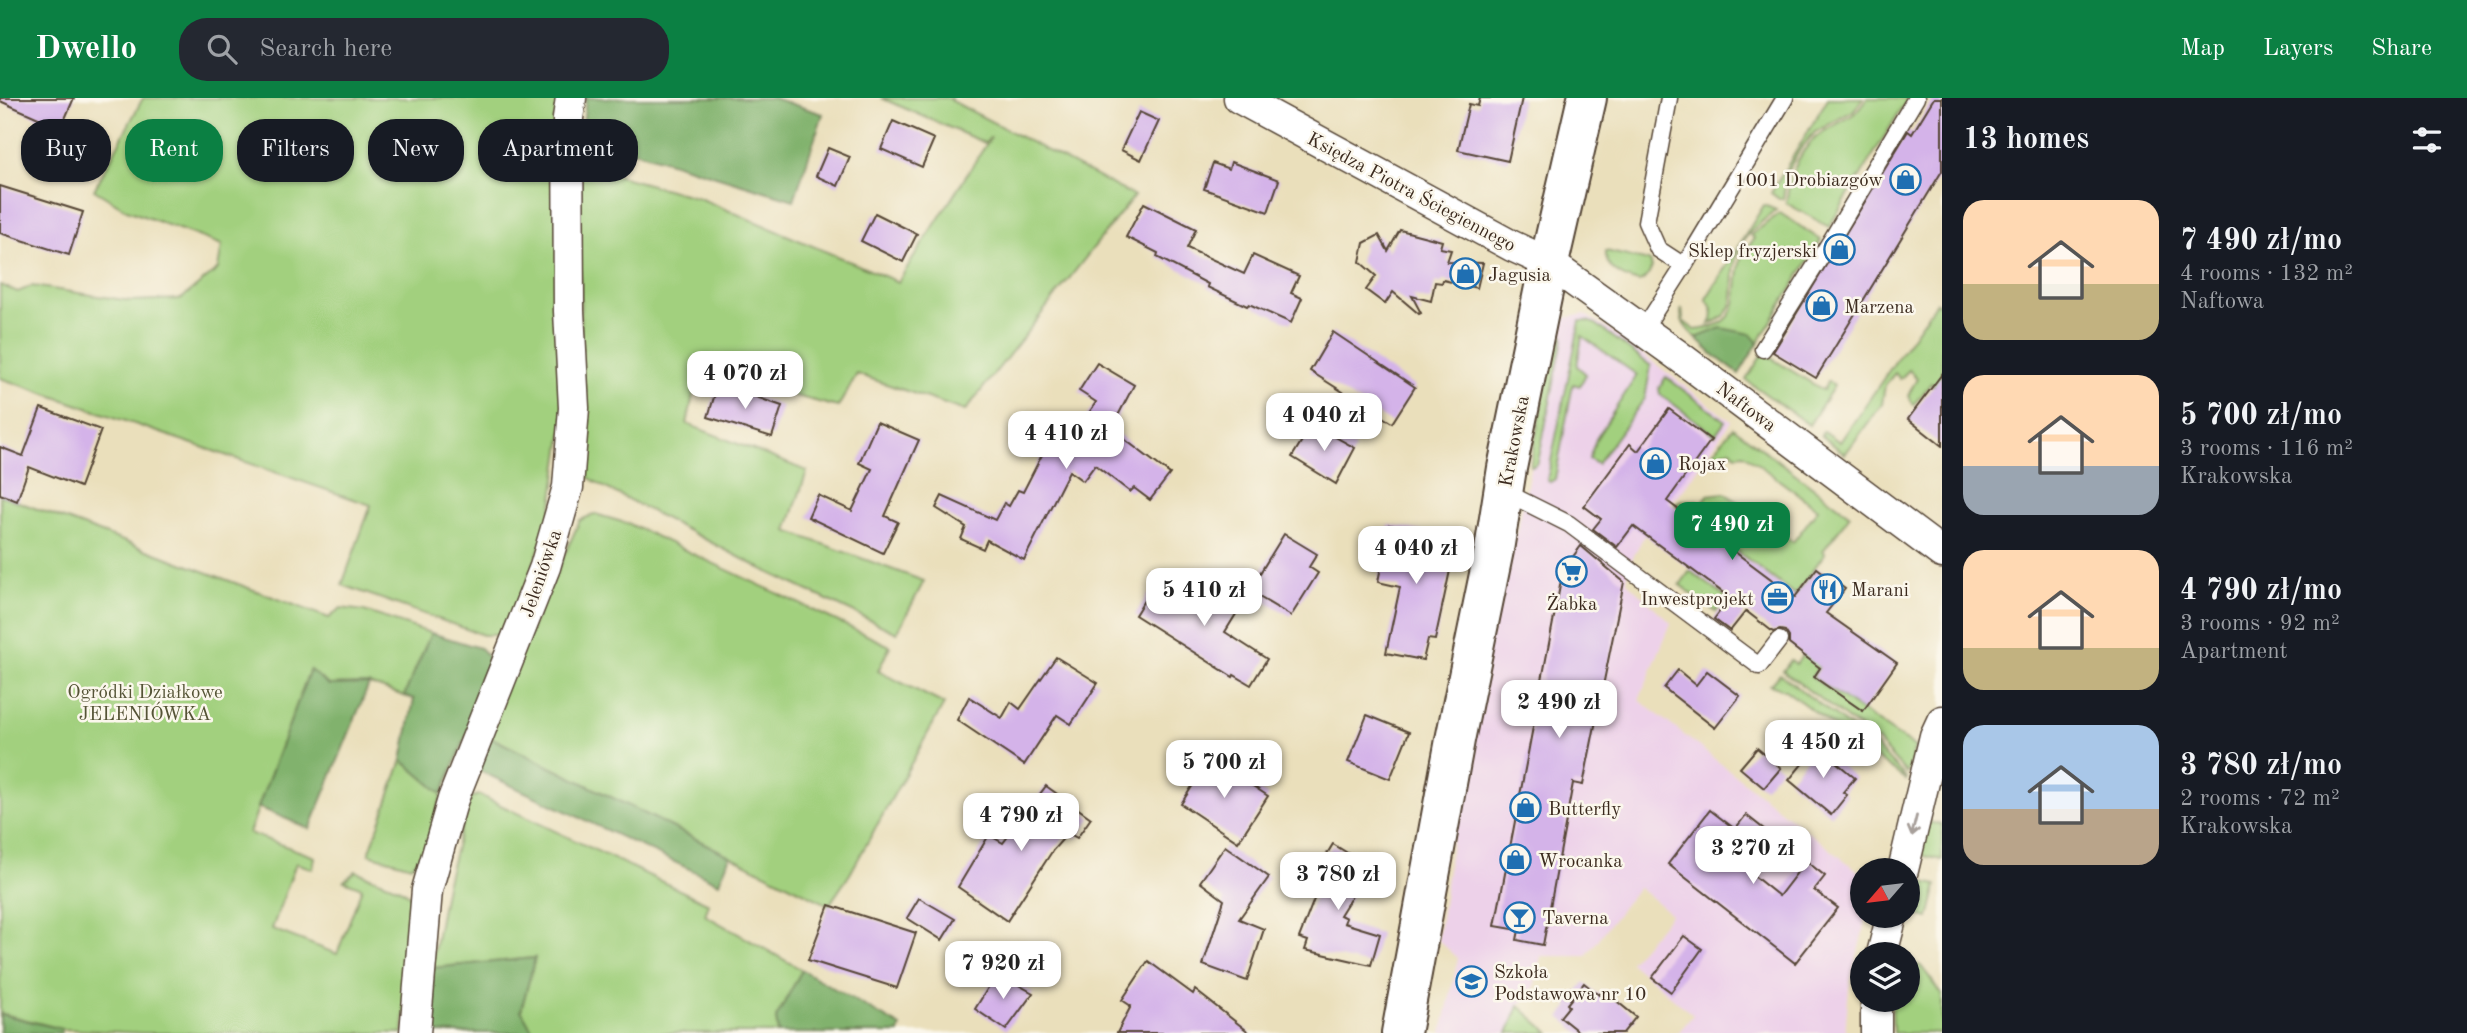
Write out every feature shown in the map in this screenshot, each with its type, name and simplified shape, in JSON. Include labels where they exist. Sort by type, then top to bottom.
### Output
[{"type":"main road","name":"Krakowska","points":[[1401,1033],[1503,492],[1549,263],[1587,98]]},
{"type":"street","name":"Jeleniówka","points":[[415,1033],[427,890],[453,799],[545,567],[568,487],[575,408],[569,298],[568,118],[572,98]]},
{"type":"street","name":"Księdza Piotra Ściegiennego","points":[[1238,98],[1512,246],[1549,263]]},
{"type":"street","name":"Naftowa","points":[[1549,263],[1942,553]]},
{"type":"street","points":[[1906,858],[1938,728]]},
{"type":"street","points":[[1876,1033],[1877,1012]]},
{"type":"lane","points":[[1669,98],[1646,222],[1658,249],[1684,266]]},
{"type":"lane","points":[[1643,330],[1786,98]]},
{"type":"lane","points":[[1763,349],[1916,98]]},
{"type":"lane","points":[[1503,492],[1569,524],[1759,666],[1779,640]]},
{"type":"shaded area","points":[[1584,314],[1612,331],[1731,421],[1684,489],[1651,522],[1628,567],[1627,582],[1671,623],[1639,700],[1850,865],[1850,928],[1864,928],[1860,942],[1850,942],[1850,983],[1845,1033],[1678,1033],[1693,1015],[1630,962],[1671,914],[1638,887],[1586,956],[1541,956],[1533,991],[1519,1006],[1550,1033],[1442,1033],[1458,958],[1438,940],[1468,731],[1524,501],[1556,333],[1561,319]]},
{"type":"green space","points":[[143,98],[562,98],[562,119],[478,119],[478,182],[563,182],[567,402],[550,519],[513,621],[499,635],[483,635],[342,585],[371,505],[0,378],[0,285],[18,292],[32,286],[131,301],[181,299],[218,269],[222,245],[127,210],[94,190],[98,182],[111,182],[111,158],[125,132],[125,182],[223,182],[223,119],[132,119]]},
{"type":"green space","points":[[586,98],[773,98],[823,114],[794,200],[638,152],[638,119],[584,119]]},
{"type":"green space","points":[[881,98],[951,98],[950,100],[1134,196],[965,411],[857,374],[838,407],[698,371],[687,424],[807,471],[787,531],[924,581],[897,633],[768,572],[588,477],[582,467],[579,182],[638,181],[699,198],[898,282],[991,137],[985,143]]},
{"type":"green space","points":[[1828,98],[1864,98],[1853,111],[1815,132],[1801,148],[1787,172],[1783,199],[1779,199],[1771,193]]},
{"type":"green space","points":[[1868,98],[1908,98],[1829,227],[1786,203],[1790,181],[1798,160],[1811,142],[1855,113]]},
{"type":"green space","points":[[1764,205],[1776,210],[1742,243],[1735,260],[1729,311],[1710,324],[1713,310],[1706,299]]},
{"type":"green space","points":[[1780,213],[1821,240],[1758,343],[1721,328],[1696,338],[1682,321],[1682,308],[1683,321],[1695,330],[1713,327],[1725,321],[1735,302],[1744,247],[1748,248],[1754,238],[1751,235]]},
{"type":"green space","points":[[1606,251],[1649,261],[1652,267],[1644,280],[1633,280],[1611,268]]},
{"type":"green space","points":[[1936,302],[1942,305],[1942,391],[1931,383],[1914,405],[1908,396],[1917,378],[1909,370],[1900,379],[1895,373],[1885,385],[1882,404],[1845,454],[1821,435],[1824,431],[1840,442]]},
{"type":"green space","points":[[1580,321],[1596,324],[1651,366],[1645,398],[1597,464],[1589,459],[1596,439],[1637,375],[1582,336],[1577,366],[1586,374],[1580,386],[1573,384],[1555,479],[1550,482],[1547,480]]},
{"type":"green space","points":[[1721,328],[1751,334],[1758,343],[1739,374],[1696,338]]},
{"type":"green space","points":[[1556,333],[1563,335],[1563,338],[1538,462],[1530,466]]},
{"type":"green space","points":[[1763,353],[1823,390],[1828,381],[1834,386],[1809,425],[1746,380]]},
{"type":"green space","points":[[1666,377],[1725,421],[1715,435],[1660,394],[1659,388]]},
{"type":"green space","points":[[1733,427],[1850,515],[1795,595],[1675,504],[1685,500],[1702,502],[1708,495],[1725,493],[1793,542],[1818,509],[1744,454],[1736,455],[1731,449],[1719,453],[1721,464],[1710,457]]},
{"type":"green space","name":"Ogródki Działkowe JELENIÓWKA","points":[[0,495],[329,618],[341,608],[364,611],[431,633],[404,696],[369,684],[329,685],[309,671],[249,833],[315,857],[313,869],[296,863],[272,929],[337,954],[362,888],[344,881],[356,871],[395,886],[416,900],[403,1033],[141,1033],[62,1029],[0,1013]]},
{"type":"green space","points":[[595,514],[629,524],[890,646],[878,671],[944,704],[850,874],[829,905],[484,734],[580,520]]},
{"type":"green space","points":[[1690,571],[1727,598],[1716,612],[1680,585]]},
{"type":"green space","points":[[1827,623],[1830,649],[1812,677],[1915,747],[1907,774],[1878,742],[1783,671],[1791,660],[1796,664]]},
{"type":"green space","points":[[431,633],[480,648],[496,666],[442,794],[402,760],[414,699],[404,696]]},
{"type":"green space","points":[[310,670],[329,685],[369,684],[310,829],[258,807]]},
{"type":"green space","points":[[1780,674],[1876,747],[1906,780],[1785,690],[1770,685]]},
{"type":"green space","points":[[484,734],[730,856],[719,883],[478,770]]},
{"type":"green space","points":[[402,760],[442,794],[424,854],[411,866],[369,854]]},
{"type":"green space","points":[[479,795],[709,904],[705,915],[802,970],[776,1018],[778,1033],[534,1033],[521,1011],[535,958],[431,968],[446,885],[469,798]]},
{"type":"green space","points":[[1929,822],[1942,825],[1942,860],[1920,855]]},
{"type":"green space","points":[[1920,881],[1937,885],[1929,918],[1920,916]]},
{"type":"green space","points":[[535,958],[521,1010],[534,1033],[428,1033],[431,968]]},
{"type":"green space","points":[[1921,966],[1942,994],[1942,1033],[1893,1033],[1892,1012],[1920,1012]]},
{"type":"green space","points":[[802,970],[901,1027],[899,1033],[778,1033],[776,1018]]},
{"type":"green space","points":[[1519,1006],[1550,1033],[1508,1033]]},
{"type":"green space","points":[[0,1014],[62,1029],[62,1033],[0,1033]]},
{"type":"building","points":[[0,98],[74,98],[65,119],[41,119],[0,101]]},
{"type":"building","points":[[1480,98],[1522,98],[1508,161],[1458,150],[1469,104],[1478,106]]},
{"type":"building","points":[[1934,98],[1942,98],[1942,171],[1816,378],[1773,352],[1908,131],[1912,134]]},
{"type":"building","points":[[1139,112],[1159,121],[1141,160],[1121,150]]},
{"type":"building","points":[[893,121],[934,139],[922,167],[881,149]]},
{"type":"building","points":[[828,148],[850,157],[838,186],[816,176]]},
{"type":"building","points":[[1231,162],[1279,180],[1268,212],[1204,189],[1213,163],[1229,169]]},
{"type":"building","points":[[0,186],[83,212],[69,255],[0,233]]},
{"type":"building","points":[[1144,203],[1196,229],[1187,248],[1244,274],[1253,255],[1299,276],[1291,293],[1302,298],[1291,323],[1207,287],[1208,284],[1157,257],[1158,253],[1126,237]]},
{"type":"building","points":[[875,213],[917,234],[903,262],[861,241]]},
{"type":"building","points":[[1400,230],[1442,241],[1440,248],[1451,250],[1447,262],[1483,263],[1477,288],[1443,280],[1442,283],[1435,282],[1431,301],[1412,296],[1421,313],[1419,314],[1393,292],[1385,304],[1366,290],[1376,276],[1360,262],[1364,243],[1379,235],[1388,251]]},
{"type":"building","points":[[1333,332],[1415,387],[1392,423],[1310,371]]},
{"type":"building","points":[[1097,363],[1134,385],[1111,429],[1170,474],[1150,500],[1134,488],[1130,492],[1095,465],[1083,481],[1069,471],[1024,560],[987,540],[983,549],[961,539],[966,527],[936,508],[942,496],[995,520],[1004,503],[1009,506],[1018,490],[1023,492],[1043,453],[1041,452],[1056,429],[1072,439],[1096,402],[1079,391]]},
{"type":"building","points":[[1942,374],[1942,446],[1908,419]]},
{"type":"building","points":[[718,384],[782,406],[772,437],[708,417]]},
{"type":"building","points":[[41,408],[101,430],[80,487],[29,467],[17,501],[0,494],[0,447],[23,456]]},
{"type":"building","points":[[1669,409],[1711,440],[1667,501],[1795,597],[1817,568],[1845,589],[1826,613],[1897,663],[1863,711],[1814,677],[1820,668],[1789,644],[1785,631],[1773,632],[1746,611],[1730,631],[1714,619],[1730,598],[1633,526],[1617,547],[1593,529],[1601,519],[1584,506],[1630,444],[1638,451]]},
{"type":"building","points":[[877,422],[919,440],[885,516],[898,522],[883,553],[808,517],[818,495],[852,511],[872,469],[859,463]]},
{"type":"building","points":[[1312,424],[1355,448],[1336,484],[1292,457]]},
{"type":"building","points":[[1389,525],[1457,538],[1435,640],[1428,639],[1423,660],[1386,653],[1400,587],[1378,582]]},
{"type":"building","points":[[1284,534],[1317,554],[1309,567],[1318,573],[1291,616],[1249,591]]},
{"type":"building","points":[[1581,546],[1624,582],[1583,785],[1573,783],[1543,945],[1517,940],[1519,930],[1495,926],[1563,570]]},
{"type":"building","points":[[1192,575],[1241,606],[1225,632],[1267,659],[1251,685],[1234,675],[1233,677],[1135,615],[1148,594],[1171,608]]},
{"type":"building","points":[[1056,657],[1098,683],[1071,724],[1057,715],[1024,765],[957,720],[969,697],[1002,718],[1011,702],[1020,709]]},
{"type":"building","points":[[1678,670],[1696,685],[1707,671],[1740,696],[1715,728],[1664,688]]},
{"type":"building","points":[[1367,715],[1409,732],[1390,779],[1348,762]]},
{"type":"building","points":[[1817,746],[1855,778],[1843,792],[1847,795],[1831,815],[1789,780]]},
{"type":"building","points":[[1757,748],[1781,768],[1764,788],[1740,768]]},
{"type":"building","points":[[1210,758],[1268,796],[1238,842],[1181,804]]},
{"type":"building","points":[[1046,786],[1091,818],[1077,838],[1068,833],[1053,850],[1007,921],[958,887],[989,835],[1003,843]]},
{"type":"building","points":[[1710,810],[1735,829],[1746,815],[1765,830],[1739,864],[1779,896],[1806,861],[1825,876],[1814,890],[1838,908],[1795,963],[1668,864]]},
{"type":"building","points":[[1333,844],[1370,867],[1340,915],[1346,918],[1344,923],[1380,934],[1371,965],[1305,950],[1308,941],[1299,938],[1325,871],[1319,867]]},
{"type":"building","points":[[1225,846],[1269,877],[1239,919],[1264,929],[1247,981],[1203,965],[1224,900],[1200,882]]},
{"type":"building","points":[[919,898],[955,919],[942,940],[907,918]]},
{"type":"building","points":[[829,905],[916,933],[897,988],[808,960]]},
{"type":"building","points":[[1684,936],[1702,949],[1671,992],[1652,978]]},
{"type":"building","points":[[1148,961],[1193,994],[1195,990],[1250,1033],[1117,1033],[1131,1006],[1122,1000]]},
{"type":"building","points":[[997,973],[1033,993],[1006,1030],[975,1009]]},
{"type":"building","points":[[1584,983],[1599,995],[1603,990],[1636,1017],[1623,1033],[1580,1033],[1560,1017]]},
{"type":"place","name":"1001 Drobiazgów","points":[[1906,179]]},
{"type":"place","name":"Sklep fryzjerski","points":[[1840,250]]},
{"type":"place","name":"Jagusia","points":[[1465,274]]},
{"type":"place","name":"Marzena","points":[[1821,306]]},
{"type":"place","name":"Rojax","points":[[1655,463]]},
{"type":"place","name":"Żabka","points":[[1572,572]]},
{"type":"place","name":"Marani","points":[[1828,589]]},
{"type":"place","name":"Inwestprojekt","points":[[1777,598]]},
{"type":"place","name":"Butterfly","points":[[1525,808]]},
{"type":"place","name":"Wrocanka","points":[[1515,860]]},
{"type":"place","name":"Taverna","points":[[1519,917]]},
{"type":"place","name":"Szkoła Podstawowa nr 10","points":[[1471,982]]}]
